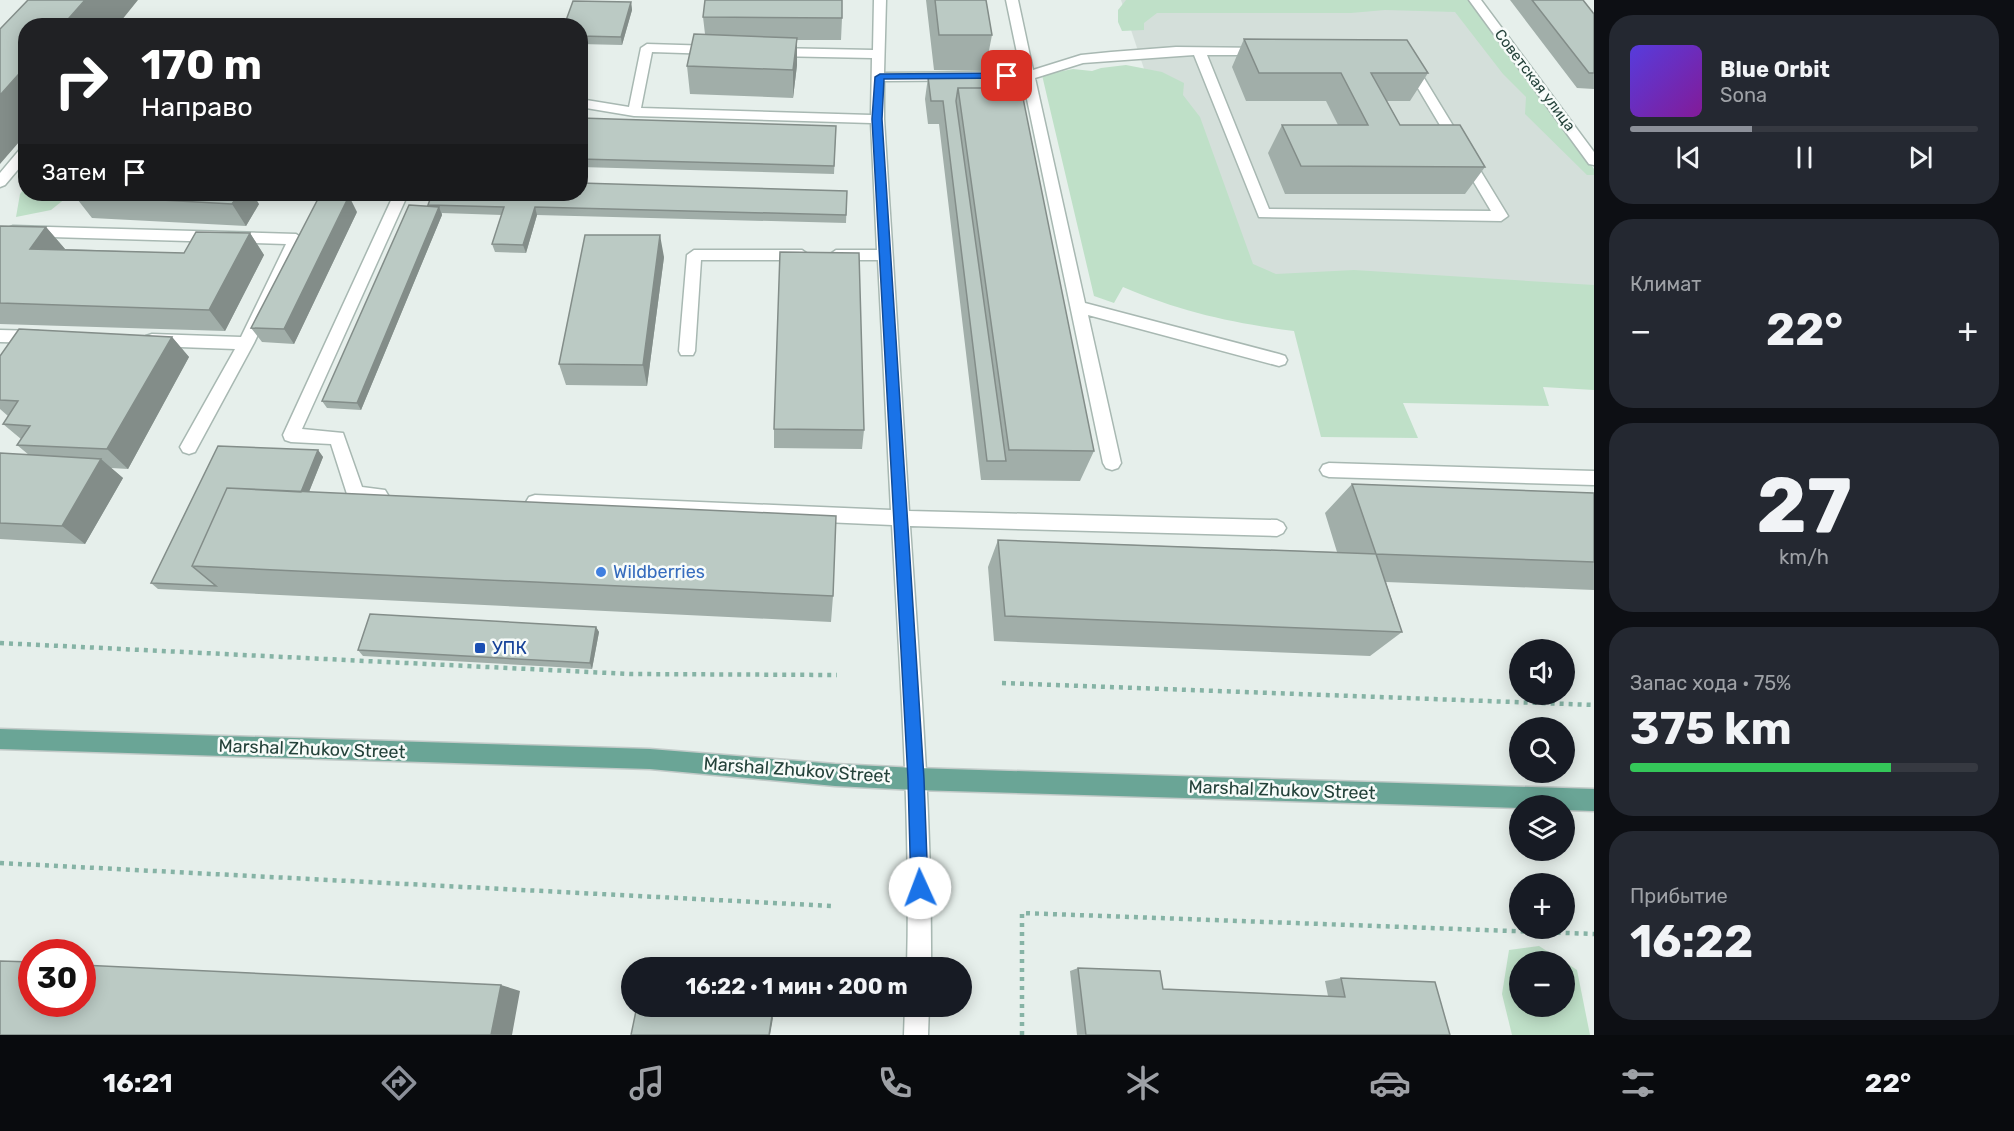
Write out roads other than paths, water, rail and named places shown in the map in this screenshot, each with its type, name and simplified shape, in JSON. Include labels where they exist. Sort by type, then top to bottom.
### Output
[{"type":"main road","name":"Marshal Zhukov Street","points":[[0,739],[650,759],[834,775],[916,779],[1594,800]]},
{"type":"street","points":[[880,0],[880,77],[877,119],[916,779],[919,957]]},
{"type":"street","points":[[1012,0],[1112,463]]},
{"type":"street","name":"Советская улица","points":[[1475,0],[1594,161]]},
{"type":"street","points":[[634,112],[647,48],[729,50]]},
{"type":"street","points":[[764,51],[880,54]]},
{"type":"street","points":[[880,77],[1029,76],[1081,59],[1162,51],[1270,51]]},
{"type":"street","points":[[1199,51],[1264,214],[1501,216],[1402,51]]},
{"type":"street","points":[[588,104],[634,112],[877,119]]},
{"type":"street","points":[[0,182],[18,161]]},
{"type":"street","points":[[392,496],[356,494],[337,438],[291,435],[398,201]]},
{"type":"street","points":[[0,249],[13,231],[296,239],[246,343],[189,447]]},
{"type":"street","points":[[687,351],[694,255],[885,255]]},
{"type":"street","points":[[1079,307],[1279,360]]},
{"type":"street","points":[[0,336],[48,337]]},
{"type":"street","points":[[12,354],[24,337]]},
{"type":"street","points":[[141,340],[246,343]]},
{"type":"street","points":[[1329,470],[1594,478]]},
{"type":"street","points":[[522,502],[901,518],[1277,528]]},
{"type":"street","points":[[916,1035],[917,1017]]},
{"type":"place","name":"Wildberries","points":[[601,572]]},
{"type":"place","name":"УПК","points":[[480,648]]}]
